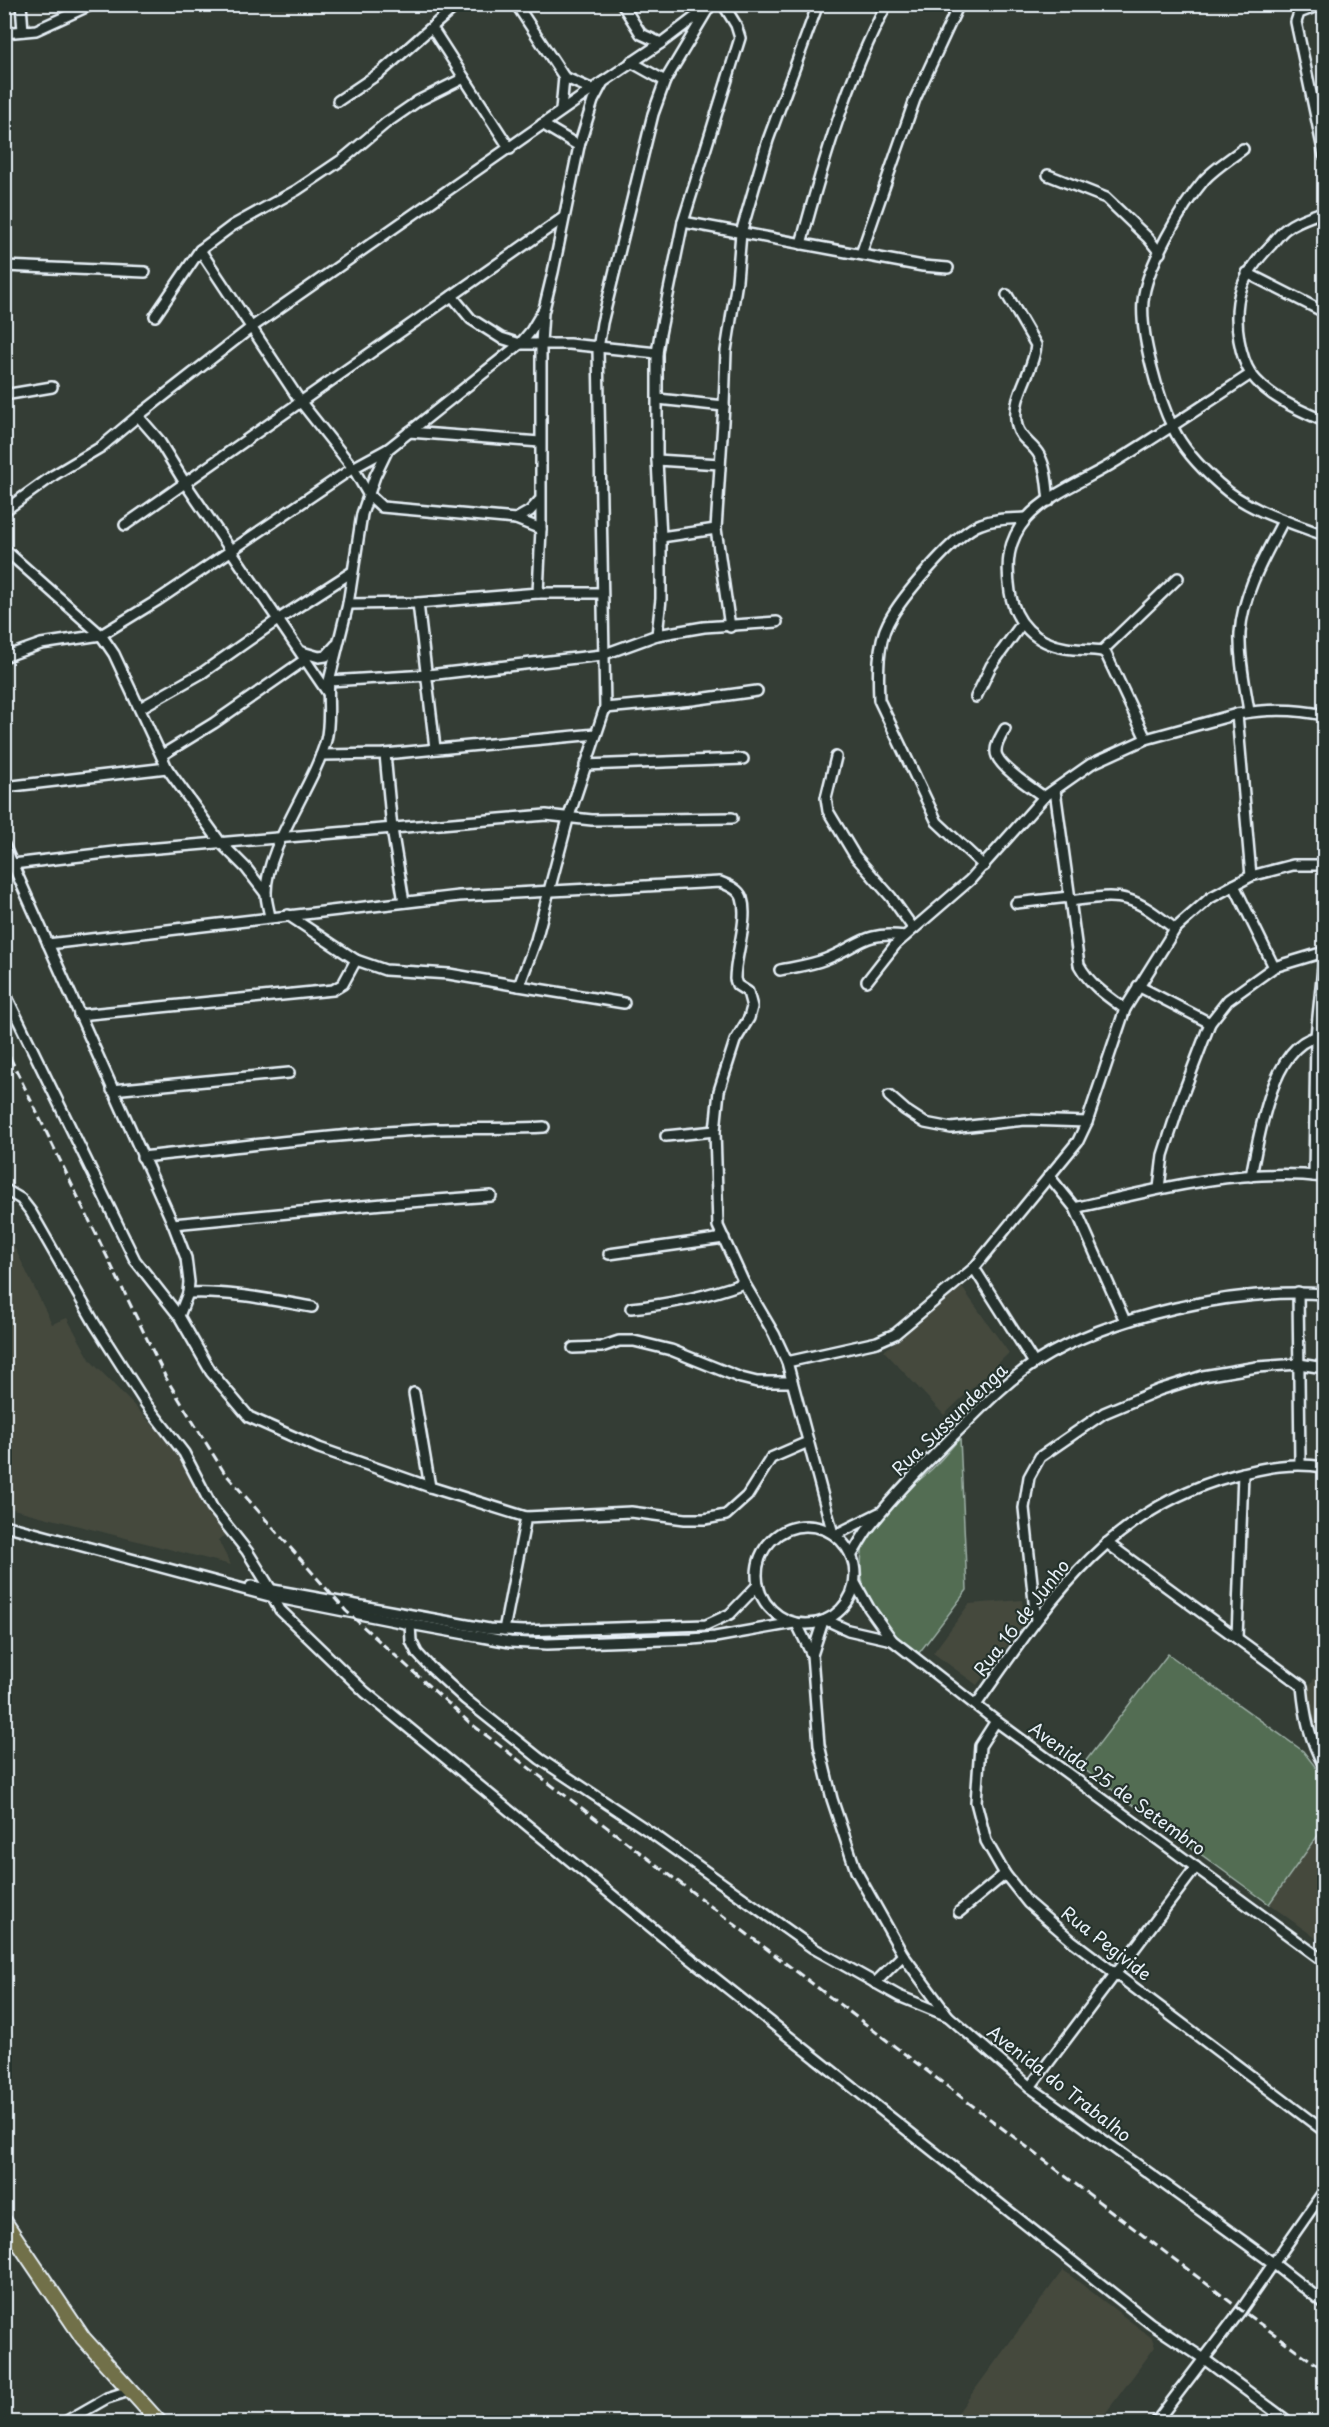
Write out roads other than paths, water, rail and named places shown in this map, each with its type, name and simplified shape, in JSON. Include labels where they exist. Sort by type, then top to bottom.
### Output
[{"type":"highway","points":[[4,2221],[83,2338],[159,2422]]},
{"type":"street","points":[[21,4],[23,31]]},
{"type":"street","points":[[4,33],[36,30],[93,4]]},
{"type":"street","points":[[338,101],[381,72],[458,4]]},
{"type":"street","points":[[516,4],[564,77],[591,89]]},
{"type":"street","points":[[622,4],[641,34],[641,55]]},
{"type":"street","points":[[657,635],[661,599],[661,537],[657,460],[657,353],[683,222],[740,38],[736,25],[723,4]]},
{"type":"street","points":[[730,627],[716,529],[726,351],[737,281],[741,233],[768,141],[818,4]]},
{"type":"street","points":[[801,244],[825,154],[869,38],[886,4]]},
{"type":"street","points":[[861,254],[915,99],[959,4]]},
{"type":"street","points":[[1322,4],[1299,13],[1296,17],[1324,155]]},
{"type":"street","points":[[4,511],[54,475],[101,447],[252,327],[591,89],[661,43],[711,5]]},
{"type":"street","points":[[519,986],[536,940],[568,819],[605,708],[602,655],[599,345],[602,323],[653,114],[665,81],[711,5]]},
{"type":"street","points":[[432,28],[510,148]]},
{"type":"street","points":[[641,34],[661,43]]},
{"type":"street","points":[[631,62],[665,81]]},
{"type":"street","points":[[561,110],[564,77]]},
{"type":"street","points":[[155,316],[200,250],[232,226],[297,190],[343,159],[386,123],[418,101],[464,78]]},
{"type":"street","points":[[538,593],[541,529],[539,501],[541,343],[544,309],[579,146],[593,101],[603,82]]},
{"type":"street","points":[[1314,109],[1324,108]]},
{"type":"street","points":[[542,124],[579,146]]},
{"type":"street","points":[[1243,149],[1205,179],[1182,210],[1147,282],[1143,300],[1143,321],[1151,362],[1172,427],[1182,444],[1220,485],[1242,501],[1283,521],[1324,535]]},
{"type":"street","points":[[1048,175],[1106,198],[1148,238],[1160,253]]},
{"type":"street","points":[[1324,211],[1287,228],[1247,273],[1238,294],[1236,320],[1240,349],[1251,374],[1270,392],[1295,408],[1324,421]]},
{"type":"street","points":[[125,525],[564,218]]},
{"type":"street","points":[[683,222],[923,266],[948,268]]},
{"type":"street","points":[[200,250],[300,401],[353,468],[368,494],[382,507]]},
{"type":"street","points":[[4,266],[145,272]]},
{"type":"street","points":[[1247,273],[1324,312]]},
{"type":"street","points":[[1007,295],[1036,345],[1016,409],[1017,426],[1021,436],[1039,455],[1046,476],[1049,501]]},
{"type":"street","points":[[452,296],[471,319],[501,338],[520,344],[599,345],[657,353]]},
{"type":"street","points":[[4,657],[41,644],[101,635],[158,600],[353,468],[388,449],[520,344],[544,309]]},
{"type":"street","points":[[1146,739],[1106,654],[1102,651],[1065,648],[1043,641],[1021,625],[1011,596],[1007,562],[1015,536],[1026,518],[1049,501],[1172,427],[1251,374]]},
{"type":"street","points":[[4,395],[52,387]]},
{"type":"street","points":[[658,399],[724,406]]},
{"type":"street","points":[[138,416],[158,439],[185,483],[328,693]]},
{"type":"street","points":[[409,432],[540,442]]},
{"type":"street","points":[[270,917],[266,894],[274,856],[321,755],[330,719],[329,681],[348,604],[362,514],[368,494],[388,449]]},
{"type":"street","points":[[657,460],[720,464]]},
{"type":"street","points":[[516,519],[530,511],[539,501]]},
{"type":"street","points":[[362,514],[382,507],[516,519],[541,529]]},
{"type":"street","points":[[984,866],[933,817],[879,700],[881,651],[888,623],[945,551],[980,524],[996,520],[1026,518]]},
{"type":"street","points":[[1249,711],[1240,633],[1244,606],[1259,567],[1283,521]]},
{"type":"street","points":[[661,537],[716,529]]},
{"type":"street","points":[[4,549],[101,635],[114,654],[166,768],[220,842],[246,868],[266,894]]},
{"type":"street","points":[[140,708],[202,673],[352,572]]},
{"type":"street","points":[[1102,651],[1178,578]]},
{"type":"street","points":[[348,604],[418,603],[538,593],[601,593]]},
{"type":"street","points":[[418,603],[435,748]]},
{"type":"street","points":[[329,681],[428,675],[602,655],[657,635],[705,627],[777,622]]},
{"type":"street","points":[[976,697],[991,666],[1021,625]]},
{"type":"street","points":[[162,755],[214,723],[304,655],[326,656],[338,643]]},
{"type":"street","points":[[605,708],[757,691]]},
{"type":"street","points":[[867,981],[913,928],[984,866],[1044,797],[1091,764],[1146,739],[1249,711],[1307,711],[1324,715]]},
{"type":"street","points":[[1237,714],[1251,876]]},
{"type":"street","points":[[1005,729],[996,748],[997,756],[1008,769],[1044,797]]},
{"type":"street","points":[[321,755],[386,754],[596,734]]},
{"type":"street","points":[[386,754],[392,828],[404,902]]},
{"type":"street","points":[[836,757],[826,798],[828,811],[855,856],[891,897],[913,928]]},
{"type":"street","points":[[585,765],[742,759]]},
{"type":"street","points":[[4,787],[166,768]]},
{"type":"street","points":[[1055,790],[1077,955],[1082,971],[1102,993],[1125,1009]]},
{"type":"street","points":[[13,864],[220,842],[546,815],[568,819],[732,818]]},
{"type":"street","points":[[4,845],[173,1224],[186,1258],[188,1293],[179,1316]]},
{"type":"street","points":[[787,1362],[877,1342],[895,1334],[974,1268],[1078,1141],[1087,1122],[1125,1009],[1175,929],[1210,898],[1251,876],[1293,865],[1324,865]]},
{"type":"street","points":[[4,1525],[219,1582],[410,1624],[510,1642],[547,1644],[715,1637],[795,1623],[810,1624],[825,1621],[840,1612],[850,1599],[855,1583],[851,1556],[834,1535],[787,1362],[774,1334],[744,1284],[718,1226],[715,1131],[719,1092],[735,1041],[749,1018],[752,1007],[748,992],[737,985],[735,979],[743,913],[742,896],[733,887],[720,882],[459,896],[48,944]]},
{"type":"street","points":[[1234,885],[1274,967]]},
{"type":"street","points":[[1016,903],[1120,897],[1145,906],[1175,929]]},
{"type":"street","points":[[288,915],[356,960],[385,970],[449,974],[624,1003]]},
{"type":"street","points":[[780,970],[826,959],[869,937],[885,933],[905,936]]},
{"type":"street","points":[[1159,1188],[1163,1155],[1181,1099],[1210,1023],[1228,1000],[1274,967],[1324,952]]},
{"type":"street","points":[[1075,1208],[1159,1188],[1251,1176],[1319,1176],[1320,1036],[1324,958]]},
{"type":"street","points":[[80,1015],[333,990],[343,984],[356,960]]},
{"type":"street","points":[[1138,986],[1210,1023]]},
{"type":"street","points":[[4,991],[135,1260],[179,1316],[211,1372],[249,1417],[319,1448],[430,1487],[526,1517],[558,1517],[593,1512],[632,1512],[685,1519],[705,1519],[726,1515],[747,1496],[771,1458],[808,1443]]},
{"type":"street","points":[[1251,1176],[1263,1118],[1279,1073],[1295,1048],[1320,1036]]},
{"type":"street","points":[[112,1090],[290,1073]]},
{"type":"street","points":[[889,1096],[925,1123],[951,1128],[1025,1120],[1087,1122]]},
{"type":"street","points":[[142,1157],[436,1129],[491,1130],[544,1127]]},
{"type":"street","points":[[666,1136],[715,1131]]},
{"type":"street","points":[[1049,1176],[1075,1208],[1125,1321]]},
{"type":"street","points":[[4,1189],[21,1199],[31,1212],[95,1324],[146,1404],[184,1453],[212,1507],[247,1551],[280,1610],[365,1692],[662,1936],[1150,2323],[1204,2359],[1289,2422]]},
{"type":"street","points":[[173,1224],[491,1196]]},
{"type":"street","points":[[609,1254],[724,1238]]},
{"type":"street","points":[[974,1268],[1034,1363]]},
{"type":"street","points":[[631,1308],[683,1302],[744,1284]]},
{"type":"street","points":[[188,1293],[213,1292],[242,1295],[312,1307]]},
{"type":"street","points":[[1298,1292],[1300,1463]]},
{"type":"street","name":"Rua Sussundenga","points":[[851,1556],[881,1512],[921,1468],[993,1397],[1034,1363],[1071,1343],[1125,1321],[1218,1300],[1298,1292],[1324,1294]]},
{"type":"street","points":[[573,1348],[601,1347],[619,1341],[634,1341],[671,1350],[741,1378],[757,1382],[792,1383]]},
{"type":"street","points":[[1036,1620],[1024,1508],[1029,1477],[1040,1457],[1104,1413],[1159,1390],[1203,1376],[1257,1367],[1299,1364],[1324,1368]]},
{"type":"street","points":[[414,1393],[430,1487]]},
{"type":"street","name":"Rua 16 de Junho","points":[[976,1706],[1036,1620],[1086,1562],[1124,1527],[1168,1499],[1213,1481],[1264,1467],[1300,1463],[1324,1467]]},
{"type":"street","points":[[1237,1638],[1243,1473]]},
{"type":"street","name":"Rua Sussundenga","points":[[834,1535],[881,1512]]},
{"type":"street","points":[[504,1630],[526,1517]]},
{"type":"street","points":[[795,1623],[774,1613],[761,1596],[757,1569],[762,1553],[772,1540],[785,1531],[801,1527],[818,1528],[834,1535]]},
{"type":"street","points":[[1107,1543],[1302,1686],[1308,1727],[1313,1745],[1324,1766]]},
{"type":"street","name":"Avenida 25 de Setembro","points":[[855,1583],[869,1608],[892,1640],[996,1721],[1324,1961]]},
{"type":"street","points":[[272,1593],[458,1625],[504,1630],[706,1625],[730,1614],[758,1585]]},
{"type":"street","name":"Avenida 25 de Setembro","points":[[825,1621],[848,1630],[892,1640]]},
{"type":"street","name":"Avenida do Trabalho","points":[[812,1655],[825,1621]]},
{"type":"street","name":"Avenida do Trabalho","points":[[795,1623],[812,1655],[819,1744],[832,1798],[856,1871],[903,1955],[948,2016],[1030,2088],[1273,2263],[1324,2303]]},
{"type":"street","points":[[410,1624],[411,1641],[417,1653],[430,1667],[465,1699],[540,1759],[653,1834],[813,1948],[875,1983],[948,2016]]},
{"type":"street","name":"Rua Pegivide","points":[[996,1721],[980,1746],[976,1802],[986,1841],[1005,1874],[1028,1903],[1324,2131]]},
{"type":"street","points":[[1030,2088],[1196,1867]]},
{"type":"street","points":[[959,1912],[1005,1874]]},
{"type":"street","points":[[875,1983],[903,1955]]},
{"type":"street","points":[[1156,2422],[1324,2192]]},
{"type":"street","points":[[65,2422],[107,2398],[129,2391]]},
{"type":"railway","points":[[4,1045],[166,1378],[224,1472],[346,1611],[470,1723],[1241,2310],[1324,2370]]}]
